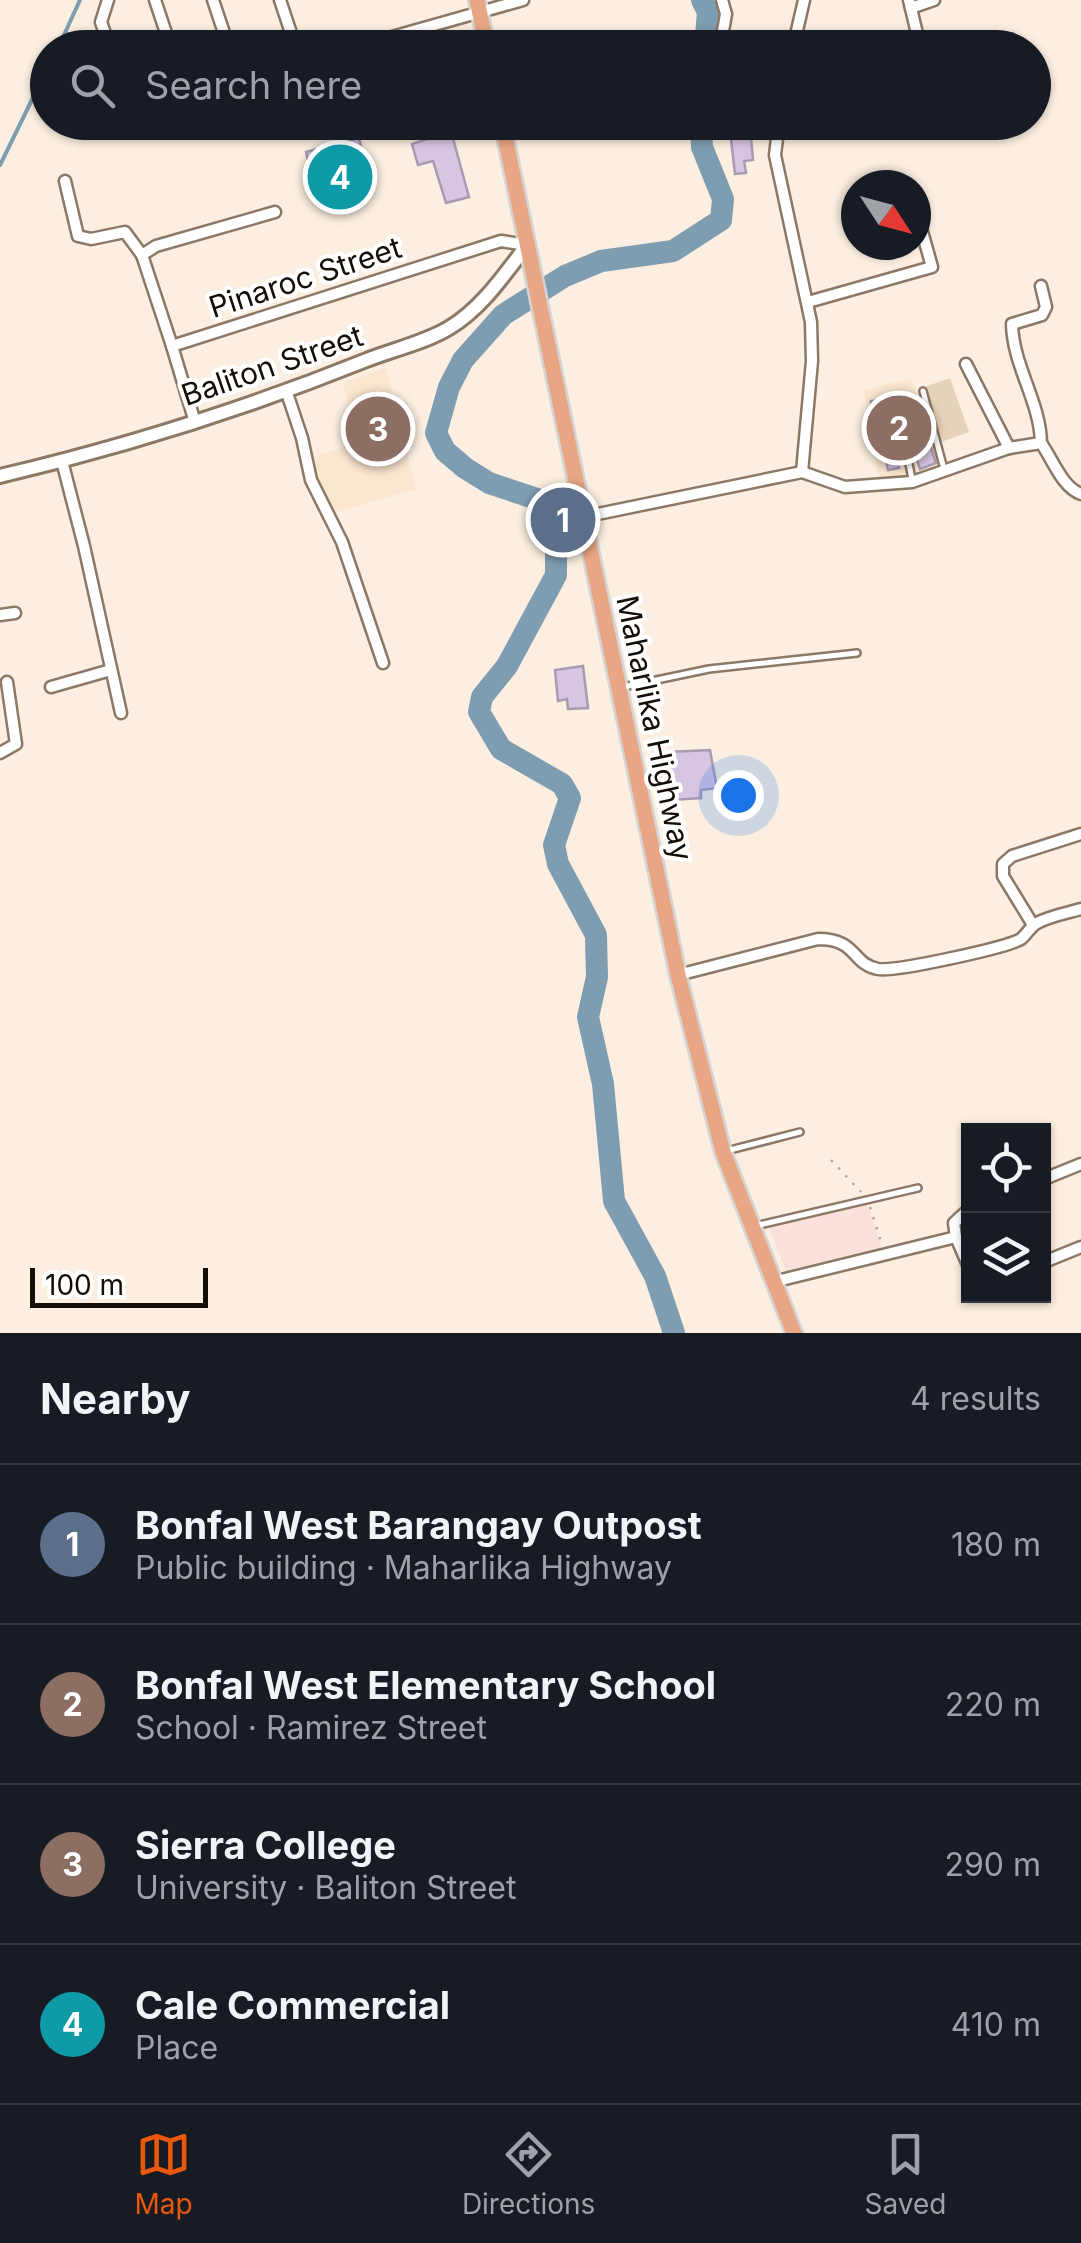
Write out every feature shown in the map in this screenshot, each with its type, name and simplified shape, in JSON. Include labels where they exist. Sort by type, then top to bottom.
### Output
[{"type":"main road","name":"Maharlika Highway","points":[[508,140],[678,975],[723,1152],[794,1333]]},
{"type":"street","points":[[104,30],[101,22],[108,0]]},
{"type":"street","points":[[155,0],[165,30]]},
{"type":"street","points":[[213,0],[223,30]]},
{"type":"street","points":[[280,0],[290,30]]},
{"type":"street","points":[[408,30],[478,7],[523,0]]},
{"type":"street","points":[[722,0],[726,14],[723,30]]},
{"type":"street","points":[[797,30],[804,0]]},
{"type":"street","points":[[916,30],[910,4],[934,0]]},
{"type":"street","points":[[777,140],[776,155],[808,302],[812,361],[802,472]]},
{"type":"street","points":[[65,181],[78,236],[91,239],[125,232],[142,255],[194,419]]},
{"type":"street","points":[[142,255],[156,246],[275,212]]},
{"type":"street","name":"Pinaroc Street","points":[[172,346],[501,241],[527,245]]},
{"type":"street","name":"Baliton Street","points":[[0,476],[62,461],[286,390],[448,329],[501,280],[527,245]]},
{"type":"street","points":[[808,302],[932,267],[930,260]]},
{"type":"street","points":[[1041,286],[1046,308],[1042,315],[1012,324],[1012,340],[1038,414],[1041,443],[1066,485],[1081,494]]},
{"type":"street","points":[[966,364],[1009,448]]},
{"type":"street","points":[[286,390],[311,480],[342,542],[384,662]]},
{"type":"street","points":[[583,516],[802,472],[845,488],[912,482],[1009,448],[1041,443]]},
{"type":"street","points":[[62,461],[121,713]]},
{"type":"street","points":[[0,615],[15,613]]},
{"type":"street","points":[[51,687],[111,670]]},
{"type":"street","points":[[0,754],[16,744],[7,682]]},
{"type":"street","points":[[1032,925],[1003,876],[1003,864],[1012,856],[1081,834]]},
{"type":"street","points":[[678,975],[818,939],[842,941],[864,962],[880,969],[903,967],[1002,946],[1021,939],[1032,925],[1081,909]]},
{"type":"street","points":[[1051,1176],[1081,1164]]},
{"type":"street","points":[[961,1249],[954,1223],[965,1213]]},
{"type":"street","points":[[774,1282],[956,1237]]},
{"type":"street","points":[[1051,1259],[1081,1247]]},
{"type":"lane","points":[[923,391],[944,472]]},
{"type":"lane","points":[[896,398],[912,482]]},
{"type":"lane","points":[[618,688],[709,669],[857,653]]},
{"type":"lane","points":[[723,1152],[800,1132]]},
{"type":"lane","points":[[751,1227],[918,1188]]},
{"type":"shaded area","points":[[386,367],[416,489],[330,514],[307,459],[358,442],[343,383]]},
{"type":"shaded area","points":[[911,378],[940,466],[879,481],[864,390]]},
{"type":"shaded area","points":[[950,378],[969,432],[941,442],[922,388]]},
{"type":"shaded area","points":[[867,1204],[883,1252],[787,1273],[768,1226]]},
{"type":"building","points":[[359,140],[372,191],[330,202],[326,186],[315,189],[306,152]]},
{"type":"building","points":[[453,140],[469,197],[446,203],[433,161],[418,165],[412,144]]},
{"type":"building","points":[[731,140],[751,140],[753,160],[744,161],[746,173],[735,174]]},
{"type":"building","points":[[888,399],[899,448],[895,449],[899,468],[888,470],[884,450],[879,451],[873,430],[871,401]]},
{"type":"building","points":[[920,426],[925,447],[930,445],[936,463],[920,469],[908,429]]},
{"type":"building","points":[[583,666],[588,708],[568,709],[567,699],[558,701],[555,670]]},
{"type":"building","points":[[710,750],[717,788],[701,790],[701,798],[673,800],[668,752]]},
{"type":"waterway","points":[[66,30],[80,0]]},
{"type":"waterway","points":[[702,0],[708,12],[706,30]]},
{"type":"waterway","points":[[0,165],[30,104]]},
{"type":"waterway","points":[[674,1333],[655,1276],[614,1201],[603,1084],[588,1017],[597,977],[596,935],[558,864],[554,845],[570,798],[562,784],[501,749],[479,712],[482,697],[507,666],[556,575],[553,511],[543,501],[489,483],[465,468],[445,451],[436,433],[449,387],[463,360],[503,315],[565,276],[601,261],[673,251],[721,220],[723,199],[702,140]]},
{"type":"place","name":"Cale Commercial","points":[[340,177]]},
{"type":"place","name":"Bonfal West Elementary School","points":[[899,428]]},
{"type":"place","name":"Sierra College","points":[[378,429]]},
{"type":"place","name":"Bonfal West Barangay Outpost","points":[[563,520]]}]
